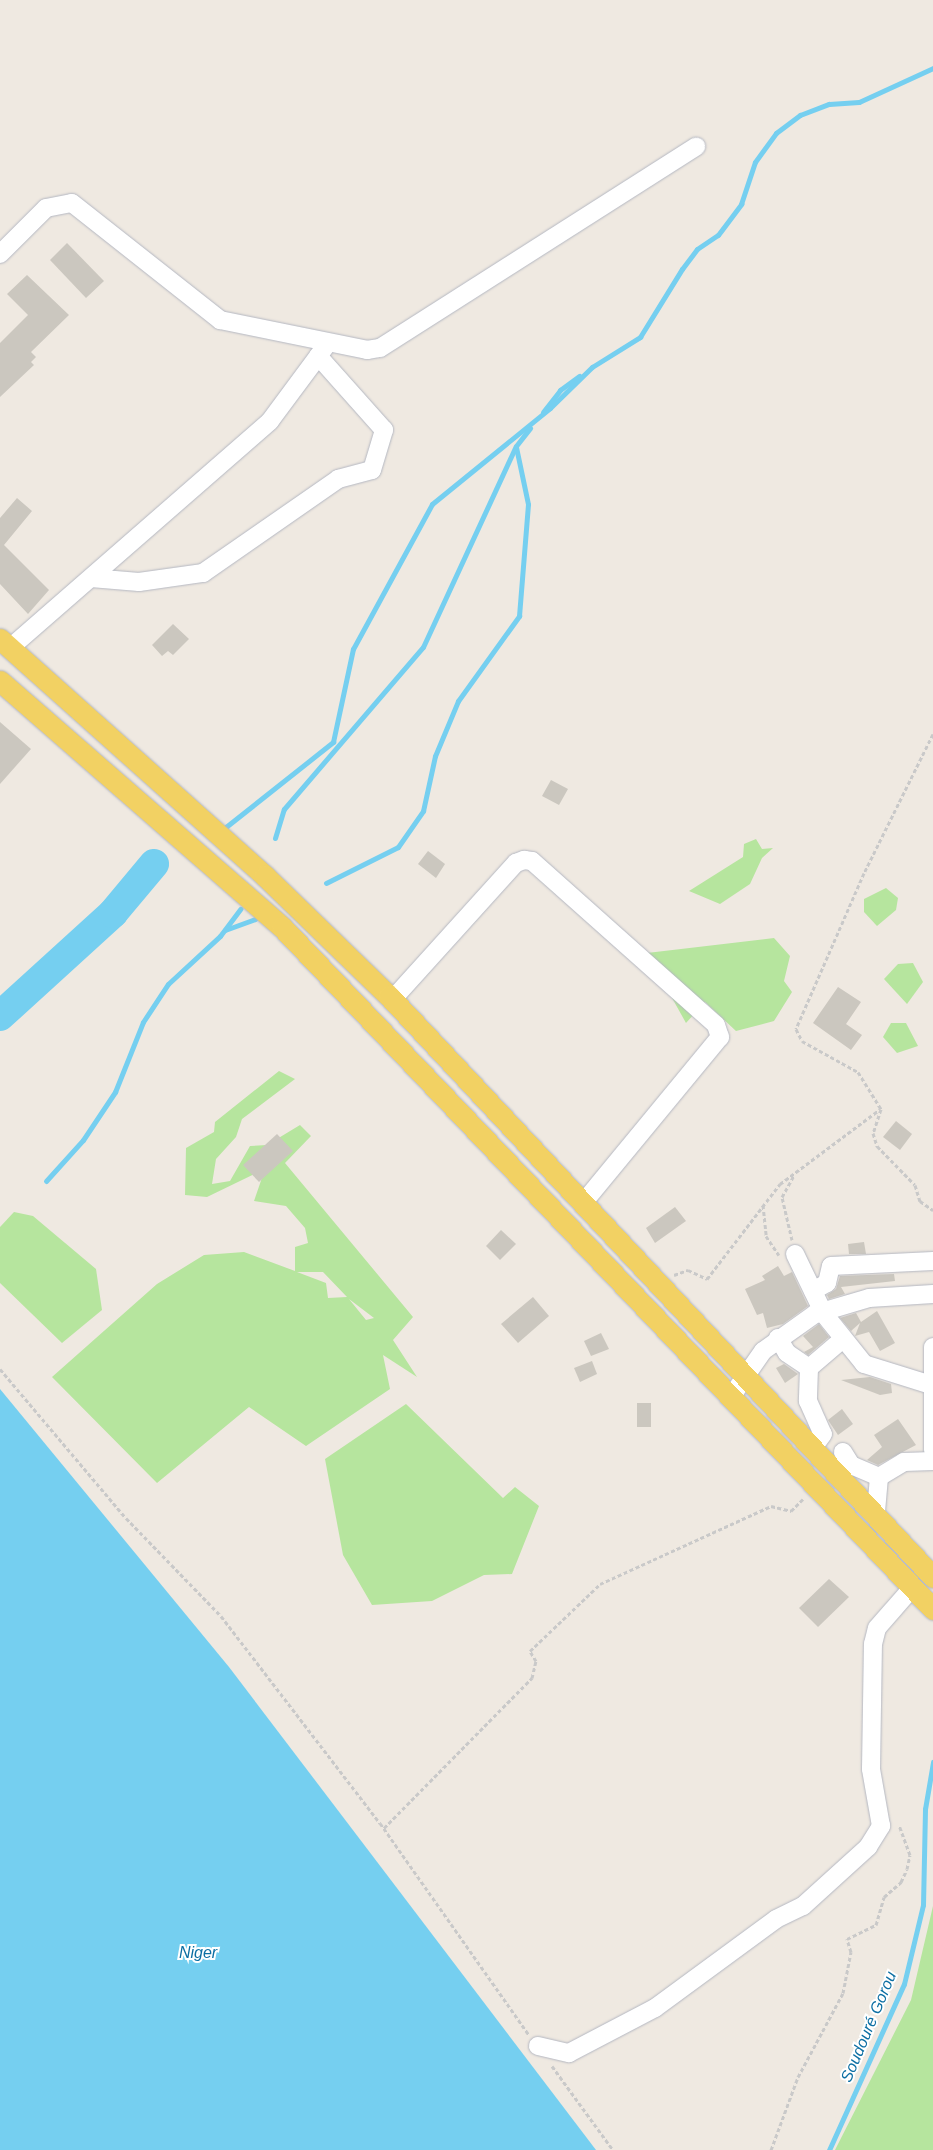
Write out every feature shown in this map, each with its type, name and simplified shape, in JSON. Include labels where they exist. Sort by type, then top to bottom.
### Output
[{"type":"main road","points":[[5,643],[36,673],[265,876],[390,998],[660,1281],[813,1448],[876,1512],[933,1577]]},
{"type":"main road","points":[[17,696],[36,673]]},
{"type":"main road","points":[[0,681],[192,845],[370,1016],[924,1600]]},
{"type":"main road","points":[[370,1016],[390,998]]},
{"type":"main road","points":[[473,1124],[493,1106]]},
{"type":"street","points":[[0,254],[46,208],[72,203],[220,320],[324,349],[380,348],[696,147]]},
{"type":"street","points":[[91,578],[139,582],[203,573],[338,479],[372,470],[384,430],[324,349]]},
{"type":"street","points":[[5,643],[91,578],[270,421],[324,349]]},
{"type":"street","points":[[390,998],[516,863],[524,860],[532,861],[716,1025],[720,1037],[584,1202]]},
{"type":"street","points":[[798,1259],[824,1314],[864,1364],[931,1385]]},
{"type":"street","points":[[813,1291],[827,1283],[831,1266],[933,1261]]},
{"type":"street","points":[[731,1397],[778,1338],[815,1314],[824,1314],[869,1298],[933,1294]]},
{"type":"street","points":[[778,1338],[788,1353],[809,1368]]},
{"type":"street","points":[[813,1448],[823,1434],[808,1401],[809,1368],[843,1340]]},
{"type":"street","points":[[933,1347],[931,1385],[933,1450]]},
{"type":"street","points":[[843,1452],[851,1466],[879,1477]]},
{"type":"street","points":[[879,1477],[904,1462],[933,1461]]},
{"type":"street","points":[[876,1512],[879,1477]]},
{"type":"street","points":[[538,2046],[569,2053],[656,2008],[768,1925],[803,1906],[844,1871],[881,1826],[880,1811],[871,1769],[872,1644],[877,1628],[924,1600]]},
{"type":"path","points":[[881,1109],[858,1072],[802,1041],[796,1029],[864,873],[933,734]]},
{"type":"path","points":[[660,1281],[688,1270],[707,1279],[763,1204],[794,1175],[881,1109]]},
{"type":"path","points":[[881,1109],[873,1133],[877,1146],[915,1185],[920,1202],[933,1210]]},
{"type":"path","points":[[763,1204],[771,1242],[786,1261],[798,1259],[782,1197],[794,1175]]},
{"type":"path","points":[[0,1369],[126,1518],[221,1616],[384,1828],[614,2150]]},
{"type":"path","points":[[384,1828],[532,1678],[536,1660],[530,1650],[600,1584],[771,1506],[791,1511],[814,1485]]},
{"type":"path","points":[[771,2150],[798,2077],[843,1993],[851,1952],[847,1939],[876,1925],[884,1897],[901,1882],[907,1869],[910,1855],[895,1817],[880,1811]]},
{"type":"green space","points":[[756,839],[762,849],[773,848],[762,858],[750,884],[720,904],[689,891],[743,857],[744,844]]},
{"type":"green space","points":[[886,888],[898,898],[896,910],[877,926],[864,912],[864,899]]},
{"type":"green space","points":[[774,938],[790,956],[784,981],[792,992],[774,1021],[736,1031],[705,1002],[686,1023],[647,953]]},
{"type":"green space","points":[[913,963],[923,982],[907,1004],[884,979],[898,964]]},
{"type":"green space","points":[[891,1023],[906,1023],[918,1046],[897,1053],[883,1037]]},
{"type":"green space","points":[[279,1071],[295,1079],[242,1119],[236,1137],[216,1159],[212,1184],[230,1181],[250,1146],[267,1145],[300,1125],[311,1136],[285,1163],[413,1317],[393,1340],[417,1377],[383,1355],[390,1389],[306,1446],[249,1407],[157,1483],[52,1377],[157,1284],[204,1255],[244,1252],[295,1271],[295,1247],[308,1243],[305,1228],[286,1206],[254,1201],[265,1169],[207,1197],[185,1195],[186,1148],[214,1132],[215,1122]],"holes":[[[297,1272],[323,1272],[347,1297],[328,1298],[326,1283]],[[349,1299],[374,1318],[366,1320]]]},
{"type":"green space","points":[[14,1212],[33,1216],[96,1269],[102,1310],[62,1343],[0,1283],[0,1227]]},
{"type":"green space","points":[[406,1404],[503,1498],[515,1487],[539,1506],[512,1574],[484,1575],[432,1601],[372,1605],[343,1555],[325,1459]]},
{"type":"green space","points":[[933,1906],[933,2150],[835,2150],[911,2000]]},
{"type":"water","name":"Niger","points":[[0,1389],[229,1667],[596,2150],[0,2150]]},
{"type":"building","points":[[67,243],[104,281],[86,298],[50,260]]},
{"type":"building","points":[[27,275],[69,315],[31,352],[36,357],[31,362],[34,365],[0,397],[0,343],[28,315],[7,294]]},
{"type":"building","points":[[17,498],[32,511],[4,545],[49,590],[28,614],[0,584],[0,518]]},
{"type":"building","points":[[173,624],[189,639],[173,655],[168,651],[162,656],[152,645]]},
{"type":"building","points":[[0,722],[31,749],[0,784]]},
{"type":"building","points":[[551,780],[568,789],[559,805],[542,796]]},
{"type":"building","points":[[428,851],[445,864],[436,878],[418,864]]},
{"type":"building","points":[[838,987],[861,1002],[846,1024],[862,1035],[851,1050],[813,1023]]},
{"type":"building","points":[[896,1121],[912,1134],[900,1150],[883,1137]]},
{"type":"building","points":[[277,1134],[293,1151],[259,1182],[243,1165]]},
{"type":"building","points":[[675,1207],[686,1221],[655,1243],[646,1228]]},
{"type":"building","points":[[501,1230],[516,1244],[500,1260],[486,1246]]},
{"type":"building","points":[[864,1242],[866,1254],[849,1254],[848,1244]]},
{"type":"building","points":[[778,1266],[784,1276],[792,1272],[808,1306],[783,1324],[767,1328],[763,1313],[757,1315],[745,1289],[765,1280],[762,1276]]},
{"type":"building","points":[[894,1274],[895,1281],[841,1287],[845,1294],[829,1299],[827,1295],[836,1289],[840,1276]]},
{"type":"building","points":[[533,1297],[549,1316],[518,1343],[501,1324]]},
{"type":"building","points":[[877,1311],[895,1343],[880,1351],[869,1332],[855,1336],[860,1323],[851,1331],[840,1318],[856,1313],[861,1322]]},
{"type":"building","points":[[819,1324],[829,1337],[808,1355],[804,1352],[813,1347],[803,1336]]},
{"type":"building","points":[[601,1333],[609,1349],[591,1356],[584,1341]]},
{"type":"building","points":[[592,1361],[597,1374],[580,1382],[574,1368]]},
{"type":"building","points":[[784,1364],[798,1374],[785,1383],[776,1368]]},
{"type":"building","points":[[870,1377],[891,1384],[892,1393],[880,1395],[841,1380]]},
{"type":"building","points":[[637,1403],[651,1403],[651,1427],[637,1427]]},
{"type":"building","points":[[842,1409],[853,1424],[838,1435],[828,1420]]},
{"type":"building","points":[[898,1419],[916,1445],[878,1465],[867,1460],[882,1447],[874,1435]]},
{"type":"building","points":[[829,1579],[849,1597],[818,1627],[799,1608]]},
{"type":"waterway","points":[[222,830],[333,742],[353,649],[432,504],[550,408],[592,367],[640,337],[682,269],[697,249],[718,235],[741,204],[755,162],[776,133],[800,115],[829,104],[859,102],[933,68]]},
{"type":"waterway","points":[[543,412],[560,390],[579,376]]},
{"type":"waterway","points":[[275,838],[284,809],[423,647],[516,446],[530,428]]},
{"type":"waterway","points":[[326,883],[398,847],[423,811],[435,756],[458,701],[519,616],[528,504],[516,447]]},
{"type":"waterway","points":[[0,1016],[113,913],[154,864]]},
{"type":"waterway","points":[[46,1181],[83,1140],[115,1092],[143,1022],[168,984],[220,936],[240,909]]},
{"type":"waterway","points":[[225,930],[255,919]]},
{"type":"waterway","name":"Soudouré Gorou","points":[[829,2150],[904,1984],[923,1905],[925,1809],[933,1762]]}]
